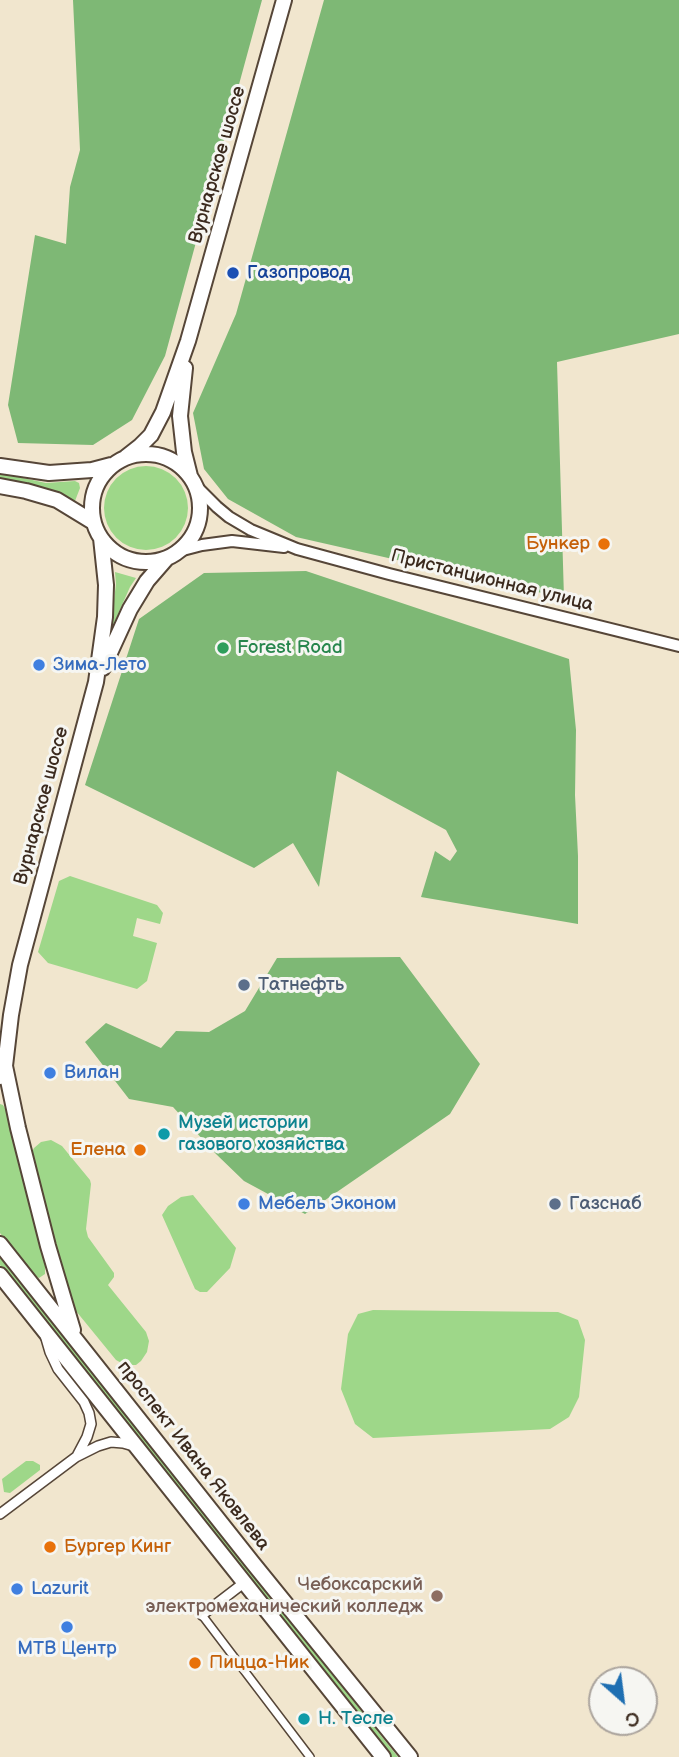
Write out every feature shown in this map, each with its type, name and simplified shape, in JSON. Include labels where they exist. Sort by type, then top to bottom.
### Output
[{"type":"main road","name":"Вурнарское шоссе","points":[[121,460],[141,446],[163,412],[188,341],[284,0]]},
{"type":"main road","name":"Вурнарское шоссе","points":[[188,341],[180,415],[184,452],[192,480]]},
{"type":"main road","points":[[0,466],[49,473],[92,470],[121,460],[142,454],[170,459],[181,466],[192,480],[200,499],[201,515],[197,530],[190,541],[173,555],[150,562],[123,557],[112,550],[93,522],[91,505],[95,488],[103,475],[121,460]]},
{"type":"main road","points":[[0,486],[57,500],[93,522]]},
{"type":"main road","name":"Вурнарское шоссе","points":[[75,1338],[2,1071],[20,965],[96,682],[105,617],[106,585],[102,537]]},
{"type":"main road","name":"Вурнарское шоссе","points":[[96,682],[130,608],[147,581],[173,555]]},
{"type":"main road","name":"проспект Ивана Яковлева","points":[[0,1244],[410,1757]]},
{"type":"main road","name":"проспект Ивана Яковлева","points":[[0,1275],[383,1757]]},
{"type":"street","name":"Пристанционная улица","points":[[192,480],[229,517],[251,530],[297,549],[679,646]]},
{"type":"street","name":"Пристанционная улица","points":[[173,555],[202,545],[232,541],[297,549]]},
{"type":"street","points":[[44,1330],[58,1369],[84,1402],[89,1413],[91,1424],[76,1457]]},
{"type":"street","points":[[0,1514],[76,1457],[98,1446],[111,1442],[137,1447]]},
{"type":"street","points":[[245,1582],[202,1615],[310,1757]]},
{"type":"green space","points":[[73,0],[262,0],[165,356],[132,420],[93,445],[18,443],[8,405],[35,235],[66,244],[70,187],[80,150]]},
{"type":"green space","points":[[324,0],[679,0],[679,334],[557,362],[564,598],[296,537],[228,499],[204,469],[193,413],[236,314]]},
{"type":"green space","points":[[138,466],[154,466],[170,473],[181,484],[188,500],[185,524],[176,538],[154,550],[138,550],[122,543],[111,532],[104,516],[104,500],[111,484],[122,473]]},
{"type":"green space","points":[[0,473],[46,483],[75,481],[80,488],[72,503],[43,489],[0,479]]},
{"type":"green space","points":[[306,571],[569,659],[576,730],[578,924],[421,897],[435,851],[450,861],[457,851],[446,830],[337,771],[319,887],[293,843],[254,868],[85,785],[139,619],[204,573]]},
{"type":"green space","points":[[115,572],[136,578],[110,632],[116,584]]},
{"type":"green space","points":[[70,876],[157,905],[163,913],[160,924],[137,918],[133,936],[157,943],[147,981],[137,989],[48,963],[38,952],[59,881]]},
{"type":"green space","points":[[400,957],[480,1064],[450,1114],[305,1214],[244,1181],[173,1107],[129,1099],[85,1042],[106,1023],[161,1048],[176,1031],[209,1032],[245,1011],[277,958]]},
{"type":"green space","points":[[0,1104],[7,1112],[45,1266],[45,1274],[39,1278],[30,1273],[0,1233]]},
{"type":"green space","points":[[51,1140],[62,1146],[90,1180],[86,1229],[88,1237],[114,1273],[108,1285],[146,1332],[149,1341],[147,1352],[136,1365],[125,1365],[116,1360],[76,1311],[72,1302],[31,1154],[41,1142]]},
{"type":"green space","points":[[193,1195],[236,1248],[230,1268],[207,1292],[195,1289],[162,1215],[168,1206],[181,1197]]},
{"type":"green space","points":[[0,1258],[398,1757],[391,1757],[0,1265]]},
{"type":"green space","points":[[373,1310],[558,1312],[578,1320],[585,1340],[579,1397],[569,1417],[550,1429],[373,1438],[355,1424],[341,1389],[348,1334],[358,1314]]},
{"type":"green space","points":[[26,1461],[40,1465],[40,1470],[10,1493],[4,1492],[2,1479]]},
{"type":"place","name":"Газопровод","points":[[233,273]]},
{"type":"place","name":"Бункер","points":[[604,544]]},
{"type":"place","name":"Forest Road","points":[[223,648]]},
{"type":"place","name":"Зима-Лето","points":[[39,665]]},
{"type":"place","name":"Татнефть","points":[[244,985]]},
{"type":"place","name":"Вилан","points":[[50,1073]]},
{"type":"place","name":"Музей истории газового хозяйства","points":[[164,1134]]},
{"type":"place","name":"Елена","points":[[140,1150]]},
{"type":"place","name":"Мебель Эконом","points":[[244,1204]]},
{"type":"place","name":"Газснаб","points":[[555,1204]]},
{"type":"place","name":"Бургер Кинг","points":[[50,1547]]},
{"type":"place","name":"Lazurit","points":[[17,1589]]},
{"type":"place","name":"Чебоксарский электромеханический колледж","points":[[437,1596]]},
{"type":"place","name":"МТВ Центр","points":[[67,1627]]},
{"type":"place","name":"Пицца-Ник","points":[[195,1663]]},
{"type":"place","name":"Н. Тесле","points":[[304,1719]]}]
